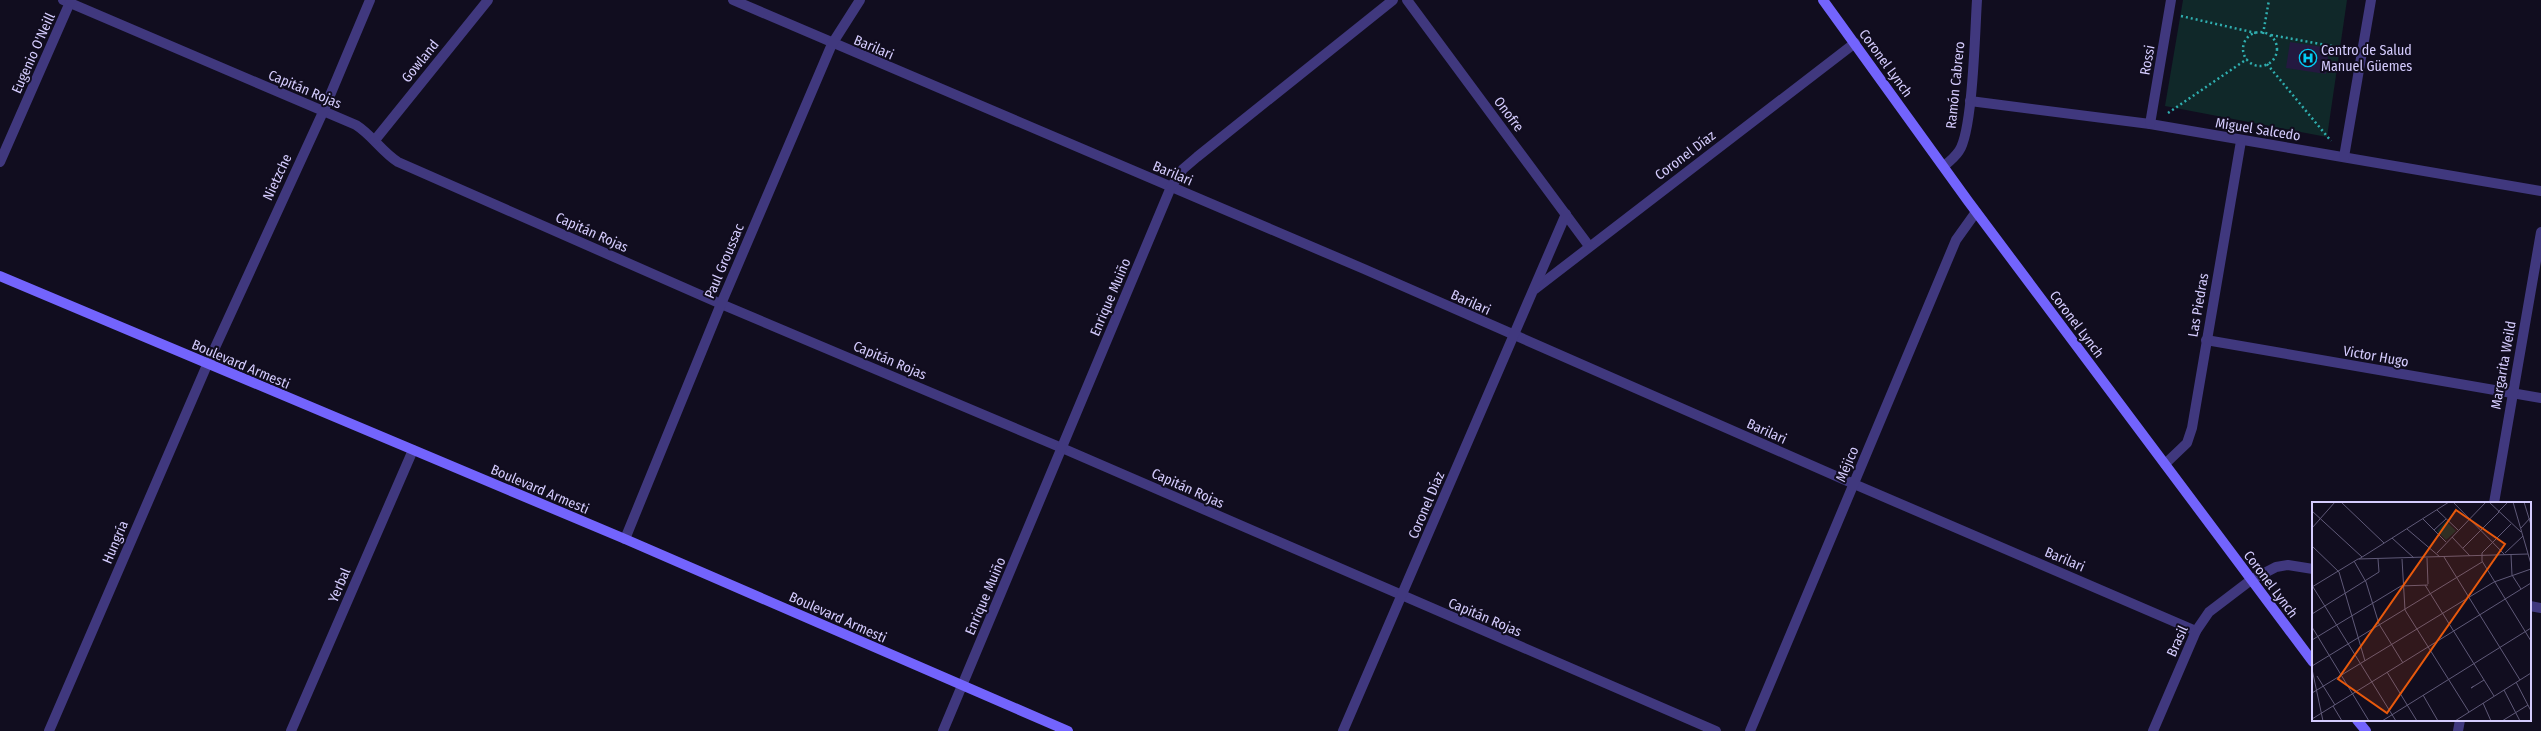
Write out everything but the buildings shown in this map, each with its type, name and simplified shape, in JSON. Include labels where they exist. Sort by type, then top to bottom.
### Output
[{"type":"main road","name":"Coronel Lynch","points":[[1824,0],[1976,212],[2312,661]]},
{"type":"main road","name":"Boulevard Armesti","points":[[0,276],[207,365],[625,539],[1068,731]]},
{"type":"main road","points":[[2359,721],[2366,731]]},
{"type":"street","name":"Nietzche","points":[[207,365],[323,112],[370,0]]},
{"type":"street","name":"Gowland","points":[[375,140],[488,0]]},
{"type":"street","name":"Barilari","points":[[733,0],[832,44],[1171,187],[2196,631]]},
{"type":"street","name":"Paul Groussac","points":[[625,539],[721,304],[832,44],[860,0]]},
{"type":"street","name":"Enrique Muiño","points":[[943,731],[1171,187],[1183,169],[1197,157],[1393,0]]},
{"type":"street","name":"Onofre","points":[[1407,0],[1589,246]]},
{"type":"street","name":"Ramón Cabrero","points":[[1944,166],[1960,150],[1970,101],[1977,0]]},
{"type":"street","name":"Rossi","points":[[2150,124],[2171,0]]},
{"type":"street","points":[[2344,157],[2371,0]]},
{"type":"street","name":"Capitán Rojas","points":[[68,1],[323,112],[356,124],[375,140],[387,155],[398,162],[721,304],[1062,448],[1402,597],[1716,731]]},
{"type":"street","name":"Eugenio O'Neill","points":[[0,162],[68,1]]},
{"type":"street","name":"Coronel Díaz","points":[[1533,290],[1855,43]]},
{"type":"street","name":"Miguel Salcedo","points":[[1970,101],[2150,124],[2241,142],[2344,157],[2541,191]]},
{"type":"street","name":"Las Piedras","points":[[2165,464],[2187,443],[2192,428],[2241,142]]},
{"type":"street","name":"Méjico","points":[[1750,731],[1956,240],[1976,212]]},
{"type":"street","name":"Coronel Díaz","points":[[1343,731],[1566,214]]},
{"type":"street","name":"Margarita Weild","points":[[2494,502],[2541,232]]},
{"type":"street","name":"Victor Hugo","points":[[2206,340],[2541,398]]},
{"type":"street","name":"Hungría","points":[[49,731],[207,365]]},
{"type":"street","name":"Yerbal","points":[[291,731],[413,450]]},
{"type":"street","name":"Brasil","points":[[2154,731],[2196,631],[2209,612],[2251,580],[2276,568],[2288,565],[2312,569]]},
{"type":"street","points":[[2531,606],[2541,608]]},
{"type":"street","points":[[2458,731],[2460,721]]},
{"type":"path","points":[[2263,34],[2269,0]]},
{"type":"path","points":[[2169,13],[2257,33],[2362,52]]},
{"type":"path","points":[[2257,33],[2251,34],[2244,43],[2244,54],[2247,59],[2256,65],[2267,64],[2277,52],[2275,41],[2268,35]]},
{"type":"path","points":[[2150,124],[2247,59]]},
{"type":"path","points":[[2267,64],[2344,157]]},
{"type":"green space","points":[[2183,0],[2347,0],[2327,137],[2165,106]]},
{"type":"place","name":"Centro de Salud Manuel Güemes","points":[[2308,58]]}]
